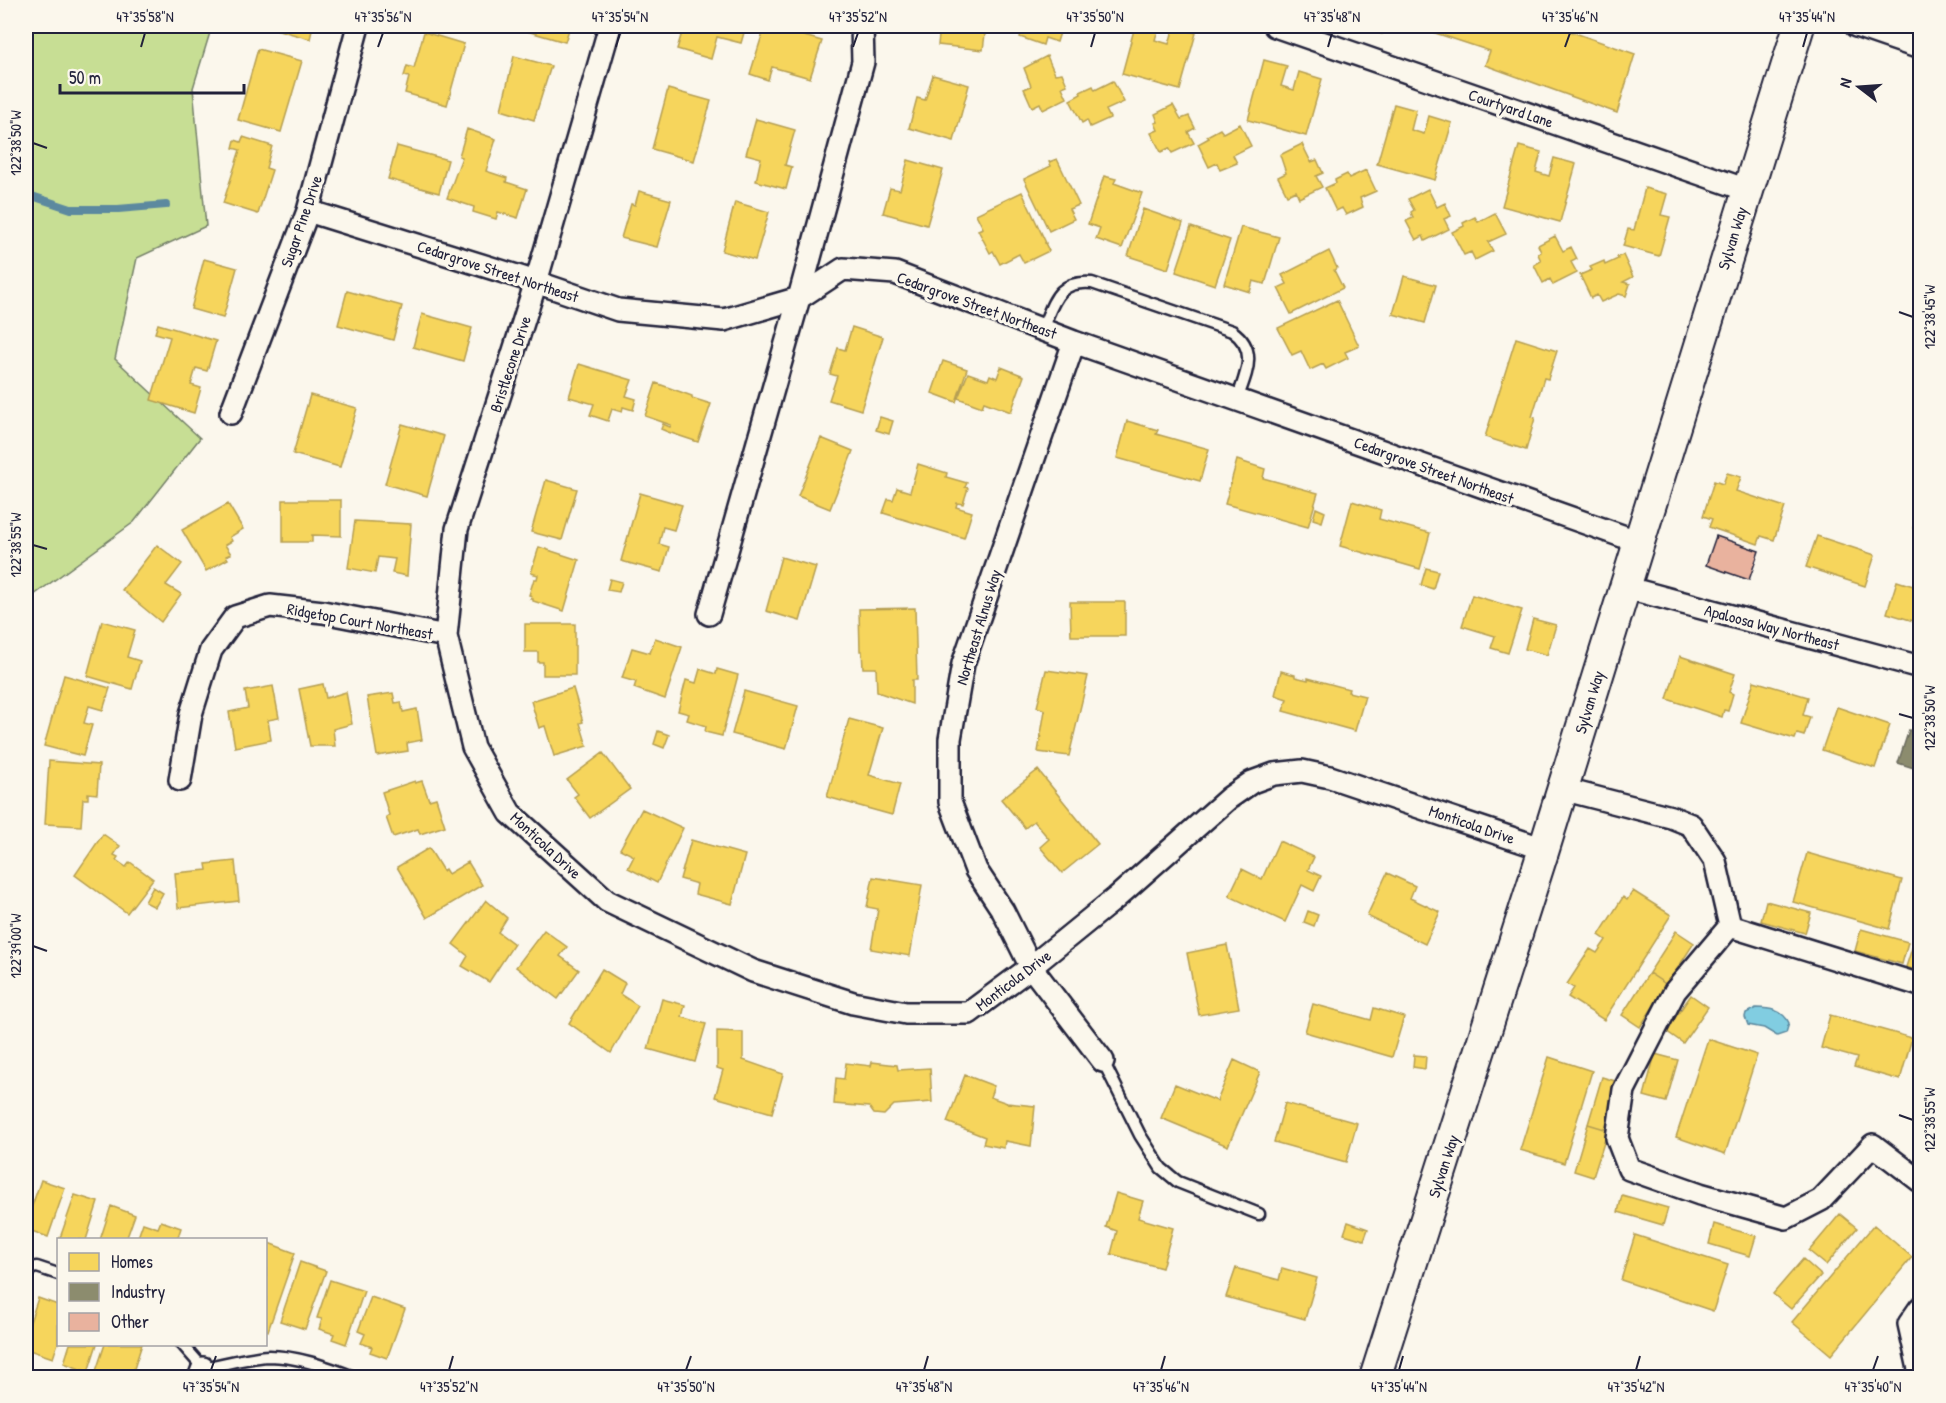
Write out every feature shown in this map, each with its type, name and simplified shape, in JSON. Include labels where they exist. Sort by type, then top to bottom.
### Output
[{"type":"main road","name":"Sylvan Way","points":[[1375,1377],[1544,849],[1799,26]]},
{"type":"street","name":"Sugar Pine Drive","points":[[231,413],[308,211],[358,26]]},
{"type":"street","name":"Bristlecone Drive","points":[[446,636],[457,529],[536,282],[610,26]]},
{"type":"street","points":[[709,614],[864,62],[862,26]]},
{"type":"street","name":"Courtyard Lane","points":[[1275,26],[1747,190]]},
{"type":"street","points":[[1856,26],[1917,39]]},
{"type":"street","name":"Cedargrove Street Northeast","points":[[308,211],[618,310],[724,320],[799,298],[843,269],[895,273],[1074,342],[1639,542]]},
{"type":"street","name":"Northeast Alnus Way","points":[[1074,342],[963,664],[950,739],[950,802],[976,870],[1003,911],[1031,967],[1103,1061]]},
{"type":"street","name":"Apaloosa Way Northeast","points":[[1624,587],[1920,667]]},
{"type":"street","name":"Ridgetop Court Northeast","points":[[180,780],[191,714],[211,650],[235,616],[270,606],[323,612],[446,636]]},
{"type":"street","name":"Monticola Drive","points":[[446,636],[472,747],[510,813],[607,902],[753,971],[853,1004],[906,1013],[969,1013],[1031,967],[1116,898],[1229,798],[1252,782],[1274,774],[1302,771],[1330,777],[1544,849]]},
{"type":"street","points":[[1562,789],[1671,817],[1690,825],[1715,861],[1730,926]]},
{"type":"street","points":[[1730,926],[1920,985]]},
{"type":"street","points":[[1730,926],[1676,991],[1624,1090],[1617,1138],[1629,1169],[1700,1194],[1786,1218],[1821,1200],[1873,1145],[1920,1181]]},
{"type":"street","points":[[1920,1308],[1909,1324],[1920,1370]]},
{"type":"lane","points":[[1042,329],[1059,292],[1078,282],[1092,283],[1232,331],[1242,338],[1248,351],[1249,366],[1237,400]]},
{"type":"lane","points":[[1103,1061],[1140,1135],[1161,1168],[1178,1182],[1259,1214]]},
{"type":"lane","points":[[26,1276],[31,1268],[37,1267],[57,1274]]},
{"type":"lane","points":[[183,1346],[201,1373],[269,1356],[327,1367],[357,1377]]},
{"type":"green space","points":[[26,26],[212,26],[193,88],[206,226],[137,258],[115,359],[200,438],[134,522],[30,598],[26,622]]},
{"type":"water","points":[[1756,1008],[1771,1009],[1783,1015],[1789,1023],[1786,1033],[1777,1036],[1764,1028],[1748,1025],[1746,1013]]},
{"type":"building: Homes","points":[[268,26],[313,26],[310,39]]},
{"type":"building: Homes","points":[[525,26],[570,26],[565,42],[523,30]]},
{"type":"building: Homes","points":[[684,26],[746,26],[741,43],[717,37],[711,59],[677,49]]},
{"type":"building: Homes","points":[[765,26],[792,26],[790,32],[822,41],[810,78],[772,67],[768,80],[750,74]]},
{"type":"building: Homes","points":[[940,26],[986,26],[983,50],[938,45]]},
{"type":"building: Homes","points":[[1024,26],[1062,26],[1057,42],[1045,38],[1043,45],[1020,37]]},
{"type":"building: Homes","points":[[1135,26],[1159,26],[1155,40],[1169,44],[1174,27],[1196,33],[1180,90],[1122,74]]},
{"type":"building: Homes","points":[[1358,26],[1386,26],[1382,34]]},
{"type":"building: Homes","points":[[1414,26],[1555,26],[1635,54],[1617,113],[1485,65],[1490,51]]},
{"type":"building: Homes","points":[[424,32],[464,44],[447,105],[405,93],[409,77],[404,76],[407,66],[414,68]]},
{"type":"building: Homes","points":[[258,49],[302,61],[281,132],[238,120]]},
{"type":"building: Homes","points":[[514,56],[551,66],[534,120],[501,110]]},
{"type":"building: Homes","points":[[1047,56],[1055,74],[1062,73],[1067,85],[1062,87],[1067,98],[1043,110],[1040,103],[1032,107],[1024,89],[1031,86],[1024,68]]},
{"type":"building: Homes","points":[[1264,60],[1287,66],[1281,86],[1294,90],[1299,72],[1322,79],[1306,136],[1248,120]]},
{"type":"building: Homes","points":[[933,75],[969,85],[954,141],[909,128],[917,98],[925,100]]},
{"type":"building: Homes","points":[[1113,81],[1124,102],[1106,110],[1110,118],[1090,127],[1087,120],[1082,123],[1070,100],[1093,86],[1095,90]]},
{"type":"building: Homes","points":[[668,89],[711,101],[694,161],[652,149]]},
{"type":"building: Homes","points":[[1394,104],[1416,110],[1411,130],[1424,134],[1429,116],[1452,123],[1435,180],[1377,164]]},
{"type":"building: Homes","points":[[1173,105],[1181,119],[1189,116],[1195,128],[1188,132],[1194,143],[1172,153],[1169,148],[1161,152],[1151,133],[1158,130],[1155,114]]},
{"type":"building: Homes","points":[[756,119],[795,130],[785,165],[792,167],[786,189],[756,181],[761,158],[746,154]]},
{"type":"building: Homes","points":[[1240,124],[1251,146],[1233,155],[1237,163],[1220,170],[1217,163],[1209,167],[1198,144],[1220,129],[1223,133]]},
{"type":"building: Homes","points":[[467,129],[496,139],[486,171],[507,178],[506,182],[527,189],[518,218],[498,212],[496,219],[473,212],[474,207],[447,198],[462,157],[459,156]]},
{"type":"building: Homes","points":[[243,137],[272,146],[266,168],[272,170],[258,214],[223,203],[240,150],[233,148],[235,140],[241,142]]},
{"type":"building: Homes","points":[[1302,144],[1311,162],[1317,160],[1323,173],[1316,176],[1322,187],[1299,198],[1296,191],[1287,195],[1278,177],[1286,173],[1280,155]]},
{"type":"building: Homes","points":[[397,146],[448,160],[439,193],[388,179]]},
{"type":"building: Homes","points":[[1519,146],[1541,152],[1536,172],[1549,176],[1554,158],[1576,164],[1560,222],[1502,206]]},
{"type":"building: Homes","points":[[1057,159],[1079,205],[1069,209],[1074,219],[1049,231],[1024,179],[1051,166],[1049,162]]},
{"type":"building: Homes","points":[[908,160],[943,170],[927,225],[883,213],[890,188],[900,190]]},
{"type":"building: Homes","points":[[1366,170],[1376,191],[1360,198],[1363,207],[1346,215],[1342,208],[1336,211],[1325,188],[1347,174],[1349,178]]},
{"type":"building: Homes","points":[[1104,176],[1116,179],[1114,183],[1142,193],[1122,248],[1096,239],[1100,228],[1088,224]]},
{"type":"building: Homes","points":[[1645,188],[1667,194],[1661,215],[1670,217],[1659,256],[1623,246],[1628,229],[1634,230]]},
{"type":"building: Homes","points":[[1428,189],[1437,207],[1445,203],[1451,216],[1444,219],[1449,229],[1425,241],[1423,236],[1416,240],[1406,221],[1413,218],[1411,212],[1414,210],[1408,199]]},
{"type":"building: Homes","points":[[639,191],[671,200],[657,247],[621,238],[631,204],[635,205]]},
{"type":"building: Homes","points":[[1022,192],[1049,251],[1024,263],[1019,254],[1000,264],[993,251],[990,253],[978,230],[983,228],[976,214]]},
{"type":"building: Homes","points":[[735,202],[769,212],[755,260],[722,251]]},
{"type":"building: Homes","points":[[1143,209],[1183,223],[1168,269],[1128,256]]},
{"type":"building: Homes","points":[[1495,213],[1506,234],[1488,242],[1493,251],[1475,260],[1471,252],[1464,255],[1452,232],[1475,217],[1478,222]]},
{"type":"building: Homes","points":[[1191,227],[1230,240],[1215,285],[1176,272]]},
{"type":"building: Homes","points":[[1241,227],[1279,237],[1265,284],[1253,281],[1250,292],[1224,284]]},
{"type":"building: Homes","points":[[1555,236],[1563,251],[1571,247],[1577,259],[1571,262],[1577,273],[1553,285],[1550,279],[1543,283],[1534,265],[1541,261],[1538,245]]},
{"type":"building: Homes","points":[[1329,251],[1337,268],[1334,270],[1343,288],[1291,314],[1278,288],[1287,284],[1282,275]]},
{"type":"building: Homes","points":[[1623,255],[1633,277],[1623,282],[1630,284],[1626,296],[1619,294],[1601,302],[1597,295],[1591,298],[1580,275],[1592,270],[1590,267],[1604,261],[1605,265]]},
{"type":"building: Homes","points":[[204,259],[237,268],[223,318],[191,309]]},
{"type":"building: Homes","points":[[1404,276],[1436,285],[1425,323],[1393,314]]},
{"type":"building: Homes","points":[[347,291],[402,306],[393,340],[338,325]]},
{"type":"building: Homes","points":[[1337,300],[1359,346],[1345,352],[1348,358],[1326,369],[1323,364],[1310,370],[1301,351],[1292,355],[1278,328]]},
{"type":"building: Homes","points":[[422,314],[472,328],[463,361],[413,347]]},
{"type":"building: Homes","points":[[158,324],[216,341],[207,371],[196,368],[191,385],[201,388],[194,413],[151,400],[170,337],[155,333]]},
{"type":"building: Homes","points":[[852,327],[883,337],[861,410],[829,400],[837,376],[830,374],[838,348],[845,350]]},
{"type":"building: Homes","points":[[1516,338],[1557,351],[1548,379],[1544,378],[1532,417],[1535,418],[1526,450],[1485,437]]},
{"type":"building: Homes","points":[[943,361],[967,369],[956,402],[932,393]]},
{"type":"building: Homes","points":[[579,364],[632,380],[626,396],[636,399],[633,410],[623,407],[622,412],[612,409],[608,421],[590,415],[594,404],[569,397]]},
{"type":"building: Homes","points":[[1001,367],[1024,376],[1011,412],[984,402],[982,407],[958,398],[968,373],[988,380],[990,375],[997,378]]},
{"type":"building: Homes","points":[[656,383],[711,404],[698,442],[661,429],[663,424],[670,427],[671,425],[645,416]]},
{"type":"building: Homes","points":[[310,395],[357,408],[340,467],[293,454]]},
{"type":"building: Homes","points":[[880,417],[893,421],[889,434],[876,430]]},
{"type":"building: Homes","points":[[1127,421],[1158,430],[1156,434],[1209,449],[1200,481],[1117,458]]},
{"type":"building: Homes","points":[[402,424],[444,436],[427,496],[385,484]]},
{"type":"building: Homes","points":[[821,438],[853,451],[830,509],[798,496]]},
{"type":"building: Homes","points":[[1237,460],[1265,469],[1263,478],[1318,493],[1308,527],[1225,504]]},
{"type":"building: Homes","points":[[918,464],[947,473],[946,477],[967,483],[965,487],[968,488],[963,504],[957,503],[956,507],[972,512],[964,538],[883,513],[888,499],[893,500],[897,488],[910,492]]},
{"type":"building: Homes","points":[[1727,473],[1741,477],[1736,491],[1785,507],[1774,540],[1761,536],[1758,544],[1709,527],[1712,519],[1703,516],[1714,481],[1723,484]]},
{"type":"building: Homes","points":[[546,480],[577,489],[562,540],[531,532]]},
{"type":"building: Homes","points":[[640,493],[682,505],[674,530],[663,527],[659,544],[669,547],[662,572],[621,561]]},
{"type":"building: Homes","points":[[283,500],[341,500],[341,536],[312,535],[312,542],[283,542]]},
{"type":"building: Homes","points":[[1352,501],[1381,510],[1379,519],[1430,533],[1420,569],[1340,546]]},
{"type":"building: Homes","points":[[228,504],[243,529],[230,537],[232,541],[225,545],[231,554],[226,556],[228,559],[206,571],[182,530]]},
{"type":"building: Homes","points":[[1920,505],[1920,531],[1913,528]]},
{"type":"building: Homes","points":[[1316,508],[1325,512],[1322,522],[1313,519]]},
{"type":"building: Homes","points":[[355,521],[411,524],[407,576],[392,573],[395,559],[378,557],[375,573],[348,568]]},
{"type":"building: Homes","points":[[1817,536],[1875,555],[1865,586],[1806,567]]},
{"type":"building: Homes","points":[[157,545],[182,564],[166,585],[181,594],[161,622],[122,590]]},
{"type":"building: Homes","points":[[539,547],[579,560],[564,611],[530,599],[534,579],[537,579],[538,575],[531,573]]},
{"type":"building: Homes","points":[[781,557],[816,567],[800,621],[766,611]]},
{"type":"building: Homes","points":[[1426,568],[1438,571],[1433,589],[1421,585]]},
{"type":"building: Homes","points":[[610,579],[622,582],[619,592],[607,590]]},
{"type":"building: Homes","points":[[1897,581],[1920,588],[1920,623],[1887,613]]},
{"type":"building: Homes","points":[[1472,595],[1522,610],[1508,653],[1491,648],[1495,636],[1462,626]]},
{"type":"building: Homes","points":[[1070,602],[1125,602],[1125,636],[1071,636]]},
{"type":"building: Homes","points":[[915,608],[917,680],[912,680],[912,704],[877,692],[876,668],[863,668],[862,651],[860,651],[859,609]]},
{"type":"building: Homes","points":[[1533,619],[1556,625],[1547,655],[1525,649]]},
{"type":"building: Homes","points":[[102,621],[135,630],[127,657],[140,661],[132,689],[87,676]]},
{"type":"building: Homes","points":[[525,624],[575,624],[575,675],[543,675],[543,662],[538,662],[538,652],[525,652]]},
{"type":"building: Homes","points":[[655,638],[682,647],[665,699],[634,688],[636,682],[622,678],[632,648],[650,653]]},
{"type":"building: Homes","points":[[1680,656],[1735,674],[1729,692],[1733,694],[1728,711],[1724,710],[1722,717],[1667,699]]},
{"type":"building: Homes","points":[[700,669],[716,674],[717,669],[738,675],[722,736],[705,732],[706,726],[687,720],[689,714],[678,711],[686,680],[696,683]]},
{"type":"building: Homes","points":[[1046,670],[1088,676],[1069,756],[1038,752],[1045,710],[1037,707]]},
{"type":"building: Homes","points":[[1281,671],[1295,675],[1295,677],[1308,680],[1308,678],[1349,689],[1348,692],[1365,696],[1355,731],[1283,711],[1287,699],[1275,695]]},
{"type":"building: Homes","points":[[64,675],[110,688],[103,710],[89,706],[84,723],[92,725],[83,756],[44,746]]},
{"type":"building: Homes","points":[[1754,681],[1808,697],[1803,715],[1810,717],[1804,736],[1797,734],[1795,739],[1741,723]]},
{"type":"building: Homes","points":[[323,684],[326,698],[346,692],[352,724],[333,729],[335,746],[310,746],[299,689]]},
{"type":"building: Homes","points":[[273,686],[279,718],[268,720],[271,740],[235,747],[229,712],[248,708],[245,691]]},
{"type":"building: Homes","points":[[573,688],[587,746],[554,756],[545,726],[539,728],[531,701]]},
{"type":"building: Homes","points":[[744,691],[798,706],[786,749],[732,734]]},
{"type":"building: Homes","points":[[393,693],[395,703],[401,702],[403,712],[417,709],[422,740],[407,743],[408,751],[377,756],[367,697]]},
{"type":"building: Homes","points":[[1837,707],[1890,725],[1875,768],[1822,750]]},
{"type":"building: Homes","points":[[849,719],[883,728],[869,775],[900,784],[892,815],[827,797]]},
{"type":"building: Homes","points":[[658,731],[669,735],[664,748],[654,744]]},
{"type":"building: Homes","points":[[603,753],[630,789],[590,818],[574,797],[578,794],[567,780]]},
{"type":"building: Homes","points":[[49,761],[99,765],[97,794],[88,793],[88,799],[83,799],[81,826],[45,824]]},
{"type":"building: Homes","points":[[1038,770],[1098,844],[1062,873],[1040,847],[1049,839],[1034,821],[1025,828],[1001,799]]},
{"type":"building: Homes","points":[[415,781],[415,783],[422,781],[429,800],[436,798],[445,826],[420,834],[418,829],[393,837],[386,817],[389,815],[382,792]]},
{"type":"building: Homes","points":[[642,809],[683,828],[657,883],[628,868],[634,856],[620,849]]},
{"type":"building: Homes","points":[[103,834],[120,846],[114,855],[118,857],[116,860],[126,867],[130,862],[153,879],[127,913],[75,875]]},
{"type":"building: Homes","points":[[691,840],[745,855],[732,904],[695,894],[697,884],[680,879]]},
{"type":"building: Homes","points":[[1279,841],[1314,857],[1308,870],[1321,876],[1314,891],[1302,885],[1285,922],[1229,896],[1242,869],[1262,879]]},
{"type":"building: Homes","points":[[429,848],[443,871],[445,869],[448,874],[468,862],[482,885],[427,918],[397,867]]},
{"type":"building: Homes","points":[[1807,853],[1902,880],[1889,929],[1793,902]]},
{"type":"building: Homes","points":[[235,861],[239,901],[178,908],[175,873],[207,870],[206,864]]},
{"type":"building: Homes","points":[[1387,873],[1415,886],[1410,898],[1440,912],[1425,944],[1367,916]]},
{"type":"building: Homes","points":[[873,877],[922,885],[910,956],[871,949],[878,909],[867,907]]},
{"type":"building: Homes","points":[[153,887],[163,893],[155,907],[145,902]]},
{"type":"building: Homes","points":[[1633,891],[1671,915],[1604,1020],[1568,997],[1574,988],[1567,984],[1590,949],[1597,953],[1606,940],[1599,935],[1623,897],[1627,900]]},
{"type":"building: Homes","points":[[486,900],[507,918],[498,932],[514,944],[489,982],[462,966],[468,956],[453,944]]},
{"type":"building: Homes","points":[[1766,901],[1811,913],[1805,933],[1761,921]]},
{"type":"building: Homes","points":[[1308,911],[1318,915],[1314,926],[1304,922]]},
{"type":"building: Homes","points":[[1861,929],[1908,942],[1902,964],[1855,951]]},
{"type":"building: Homes","points":[[544,930],[567,947],[560,956],[579,970],[558,999],[516,967]]},
{"type":"building: Homes","points":[[1676,931],[1694,943],[1667,985],[1649,973]]},
{"type":"building: Homes","points":[[1227,945],[1239,1008],[1199,1015],[1187,953]]},
{"type":"building: Homes","points":[[1912,948],[1920,951],[1920,972],[1906,967]]},
{"type":"building: Homes","points":[[602,969],[625,983],[620,994],[638,1006],[611,1053],[569,1023]]},
{"type":"building: Homes","points":[[1649,973],[1667,985],[1640,1027],[1622,1015]]},
{"type":"building: Homes","points":[[1691,995],[1708,1007],[1683,1043],[1666,1031]]},
{"type":"building: Homes","points":[[662,999],[685,1005],[682,1017],[706,1024],[695,1062],[648,1049]]},
{"type":"building: Homes","points":[[1313,1004],[1371,1020],[1374,1008],[1404,1017],[1392,1057],[1305,1032]]},
{"type":"building: Homes","points":[[1830,1015],[1912,1038],[1900,1080],[1854,1067],[1857,1058],[1821,1048]]},
{"type":"building: Homes","points":[[717,1031],[743,1032],[743,1060],[783,1074],[772,1113],[715,1097],[723,1070],[717,1068]]},
{"type":"building: Homes","points":[[1708,1039],[1757,1055],[1725,1154],[1676,1137]]},
{"type":"building: Homes","points":[[1655,1054],[1678,1060],[1666,1102],[1644,1096]]},
{"type":"building: Homes","points":[[1414,1055],[1426,1056],[1425,1069],[1413,1067]]},
{"type":"building: Homes","points":[[1549,1057],[1592,1071],[1564,1163],[1520,1150]]},
{"type":"building: Homes","points":[[1234,1060],[1260,1072],[1228,1146],[1161,1118],[1175,1084],[1217,1101]]},
{"type":"building: Homes","points":[[872,1062],[897,1065],[898,1070],[930,1068],[932,1102],[894,1105],[884,1115],[874,1114],[869,1107],[834,1104],[836,1078],[844,1079],[846,1063],[871,1066]]},
{"type":"building: Homes","points":[[965,1075],[994,1086],[990,1097],[1007,1103],[1035,1106],[1031,1146],[1005,1141],[1004,1148],[983,1144],[985,1137],[947,1122]]},
{"type":"building: Homes","points":[[1602,1077],[1622,1083],[1608,1130],[1588,1124]]},
{"type":"building: Homes","points":[[1285,1103],[1357,1123],[1346,1162],[1274,1142]]},
{"type":"building: Homes","points":[[1588,1124],[1608,1130],[1593,1177],[1574,1171]]},
{"type":"building: Homes","points":[[41,1180],[65,1188],[48,1237],[26,1229]]},
{"type":"building: Homes","points":[[1116,1193],[1143,1201],[1138,1218],[1173,1228],[1162,1268],[1111,1254],[1117,1231],[1106,1227]]},
{"type":"building: Homes","points":[[75,1195],[98,1202],[87,1238],[60,1238]]},
{"type":"building: Homes","points":[[1622,1195],[1668,1208],[1663,1225],[1618,1212]]},
{"type":"building: Homes","points":[[111,1206],[135,1215],[127,1238],[101,1238]]},
{"type":"building: Homes","points":[[1840,1214],[1857,1228],[1826,1265],[1809,1251]]},
{"type":"building: Homes","points":[[161,1221],[181,1228],[178,1238],[138,1238],[143,1223],[158,1228]]},
{"type":"building: Homes","points":[[1348,1222],[1368,1229],[1364,1240],[1344,1234]]},
{"type":"building: Homes","points":[[1714,1224],[1756,1236],[1750,1256],[1709,1244]]},
{"type":"building: Homes","points":[[1874,1225],[1912,1257],[1831,1355],[1792,1322]]},
{"type":"building: Homes","points":[[1635,1235],[1728,1265],[1713,1311],[1621,1280]]},
{"type":"building: Homes","points":[[267,1242],[295,1253],[267,1330]]},
{"type":"building: Homes","points":[[1803,1259],[1821,1275],[1791,1309],[1773,1294]]},
{"type":"building: Homes","points":[[300,1262],[326,1271],[305,1329],[280,1321]]},
{"type":"building: Homes","points":[[1236,1268],[1279,1280],[1282,1268],[1317,1278],[1305,1319],[1226,1297]]},
{"type":"building: Homes","points":[[330,1280],[364,1291],[346,1344],[332,1339],[334,1334],[319,1329],[322,1319],[317,1318]]},
{"type":"building: Homes","points":[[371,1297],[405,1309],[387,1358],[370,1352],[372,1347],[361,1343],[365,1334],[358,1331]]},
{"type":"building: Homes","points":[[38,1298],[57,1305],[57,1346],[53,1358],[26,1349],[26,1334]]},
{"type":"building: Homes","points":[[69,1346],[96,1346],[88,1372],[64,1363]]},
{"type":"building: Homes","points":[[104,1346],[141,1346],[131,1378],[94,1377]]},
{"type":"building: Industry","points":[[1909,730],[1920,733],[1920,770],[1898,763]]},
{"type":"building: Other","points":[[1716,536],[1759,551],[1749,580],[1706,565]]},
{"type":"waterway","points":[[26,194],[71,209],[118,209],[166,205]]}]
